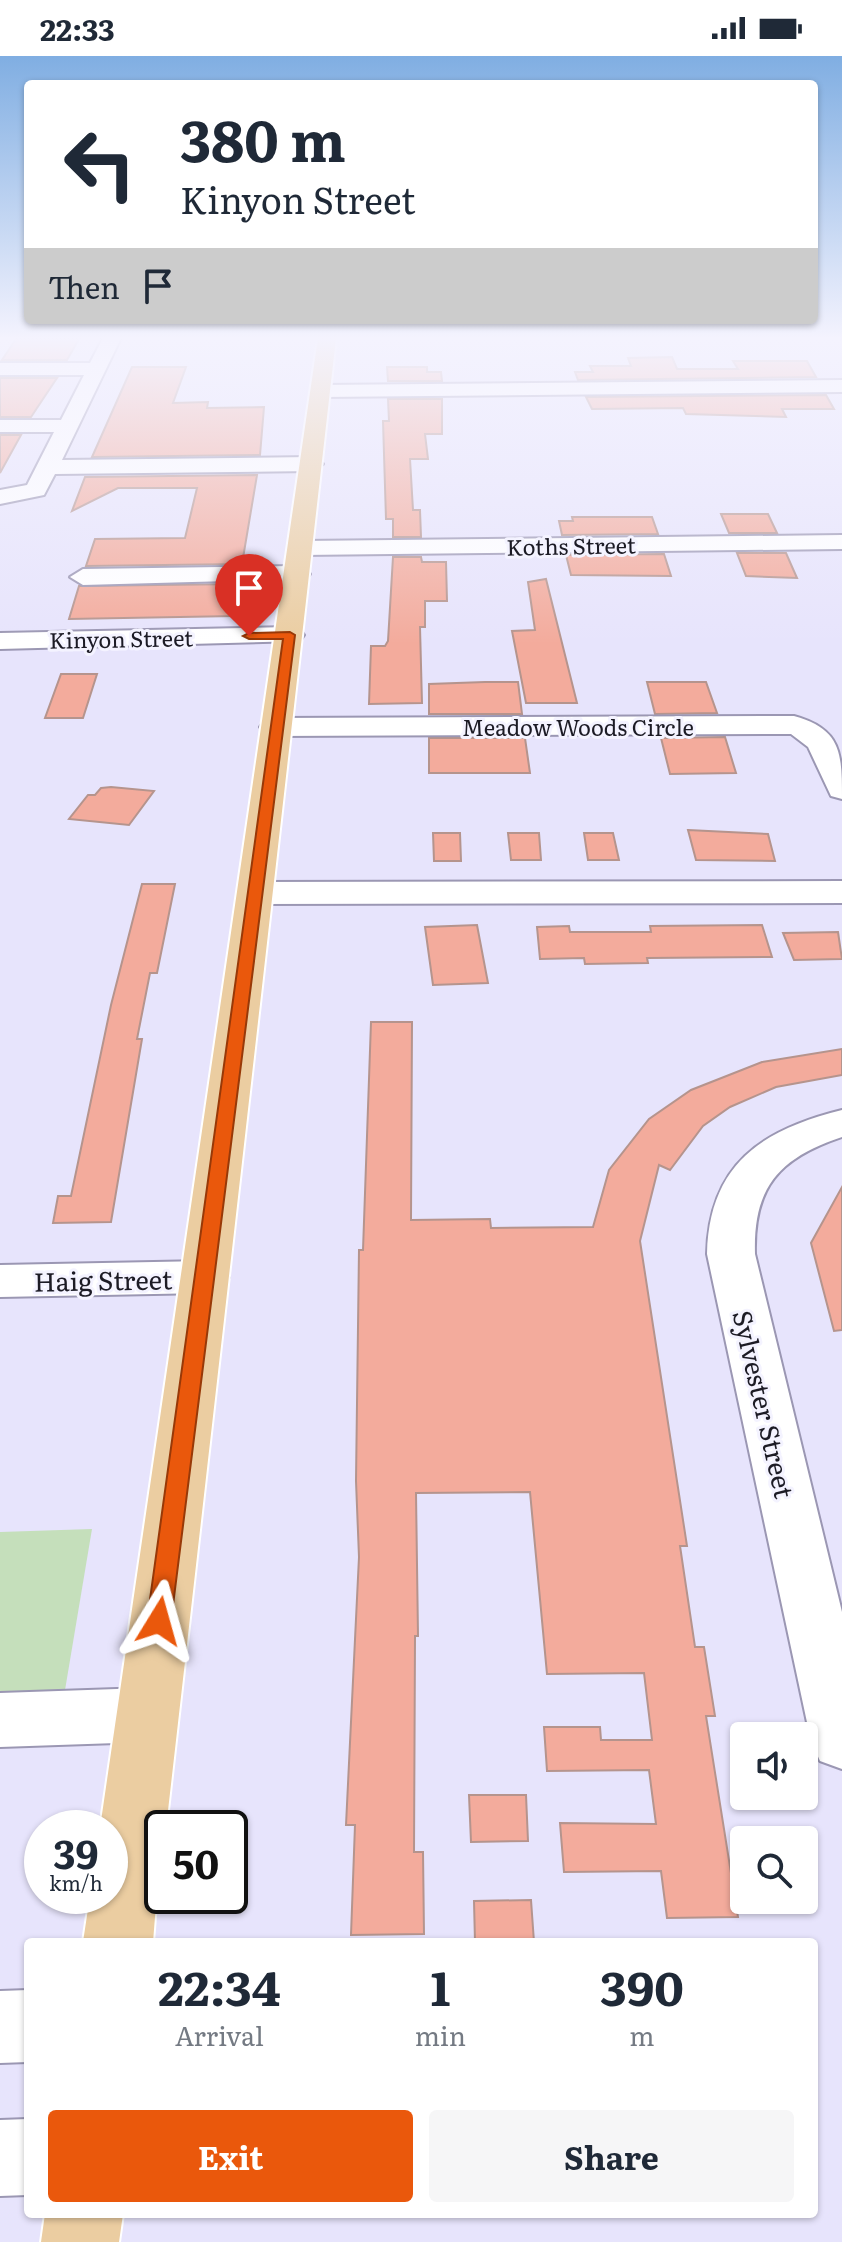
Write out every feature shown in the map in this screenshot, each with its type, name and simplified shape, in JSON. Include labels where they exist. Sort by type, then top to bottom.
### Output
[{"type":"main road","points":[[118,1938],[315,440]]},
{"type":"main road","points":[[80,2242],[83,2218]]},
{"type":"street","points":[[0,497],[27,495],[36,490],[60,440]]},
{"type":"street","points":[[46,467],[312,464]]},
{"type":"street","name":"Koths Street","points":[[83,577],[299,561],[842,542]]},
{"type":"street","name":"Kinyon Street","points":[[0,641],[290,635]]},
{"type":"street","name":"Meadow Woods Circle","points":[[275,727],[794,725],[808,728],[820,738],[842,789]]},
{"type":"street","points":[[255,893],[842,892]]},
{"type":"street","name":"Sylvester Street","points":[[842,1123],[801,1136],[770,1155],[746,1179],[732,1208],[729,1227],[731,1254],[842,1741]]},
{"type":"street","name":"Haig Street","points":[[0,1281],[205,1277]]},
{"type":"street","points":[[0,1720],[146,1715]]},
{"type":"street","points":[[0,2027],[24,2026]]},
{"type":"street","points":[[0,2158],[24,2157]]},
{"type":"green space","points":[[92,1529],[63,1702],[0,1704],[0,1532]]},
{"type":"building","points":[[0,440],[18,440],[0,473]]},
{"type":"building","points":[[100,440],[261,440],[260,455],[92,457]]},
{"type":"building","points":[[384,440],[426,440],[428,459],[410,459],[413,510],[420,510],[421,537],[393,537],[393,519],[386,519]]},
{"type":"building","points":[[257,475],[242,564],[86,566],[95,539],[185,538],[197,488],[118,488],[72,511],[85,477]]},
{"type":"building","points":[[721,514],[768,514],[777,533],[729,533]]},
{"type":"building","points":[[572,517],[652,517],[658,534],[562,535],[559,521],[573,521]]},
{"type":"building","points":[[737,553],[786,553],[797,578],[746,576]]},
{"type":"building","points":[[664,554],[671,576],[571,575],[566,555]]},
{"type":"building","points":[[393,557],[421,557],[422,562],[446,562],[447,601],[425,601],[425,627],[420,627],[422,703],[369,704],[371,646],[385,646],[388,641]]},
{"type":"building","points":[[546,579],[577,703],[526,703],[512,631],[535,630],[528,582]]},
{"type":"building","points":[[239,584],[235,616],[69,619],[79,586]]},
{"type":"building","points":[[61,674],[97,674],[83,718],[45,718]]},
{"type":"building","points":[[518,682],[522,714],[429,714],[429,684]]},
{"type":"building","points":[[647,682],[706,682],[717,713],[655,714]]},
{"type":"building","points":[[725,737],[736,773],[670,774],[661,738]]},
{"type":"building","points":[[429,738],[525,738],[530,773],[429,773]]},
{"type":"building","points":[[101,788],[154,791],[129,825],[69,819],[88,795],[95,795]]},
{"type":"building","points":[[688,830],[768,834],[775,861],[696,860]]},
{"type":"building","points":[[433,833],[460,833],[461,861],[434,861]]},
{"type":"building","points":[[508,833],[539,833],[541,860],[511,860]]},
{"type":"building","points":[[584,833],[613,833],[619,860],[588,860]]},
{"type":"building","points":[[142,884],[175,884],[157,973],[150,973],[137,1039],[142,1039],[111,1222],[53,1223],[58,1196],[71,1196],[111,1005]]},
{"type":"building","points":[[477,925],[488,983],[433,985],[425,927]]},
{"type":"building","points":[[762,925],[772,957],[647,958],[648,963],[585,964],[584,958],[540,959],[537,927],[569,926],[570,932],[651,932],[650,926]]},
{"type":"building","points":[[838,932],[842,959],[794,960],[783,933]]},
{"type":"building","points":[[371,1022],[412,1022],[411,1220],[490,1219],[491,1228],[593,1227],[609,1170],[649,1119],[691,1090],[762,1062],[842,1049],[842,1075],[776,1087],[730,1107],[703,1126],[670,1170],[659,1165],[640,1241],[687,1546],[680,1546],[695,1647],[704,1647],[715,1716],[706,1716],[730,1867],[730,1914],[738,1914],[738,1917],[667,1918],[661,1871],[564,1872],[560,1823],[656,1824],[649,1770],[547,1771],[544,1727],[600,1727],[601,1740],[652,1740],[644,1673],[547,1674],[530,1492],[416,1493],[418,1636],[415,1636],[414,1852],[423,1852],[424,1934],[351,1935],[355,1825],[346,1825],[359,1557],[356,1481],[359,1250],[363,1250]]},
{"type":"building","points":[[842,1187],[842,1330],[834,1331],[811,1243]]},
{"type":"building","points":[[469,1795],[526,1795],[528,1841],[471,1842]]},
{"type":"building","points":[[531,1900],[534,1938],[475,1938],[474,1901]]},
{"type":"route","points":[[159,1621],[290,635],[249,636]]}]
